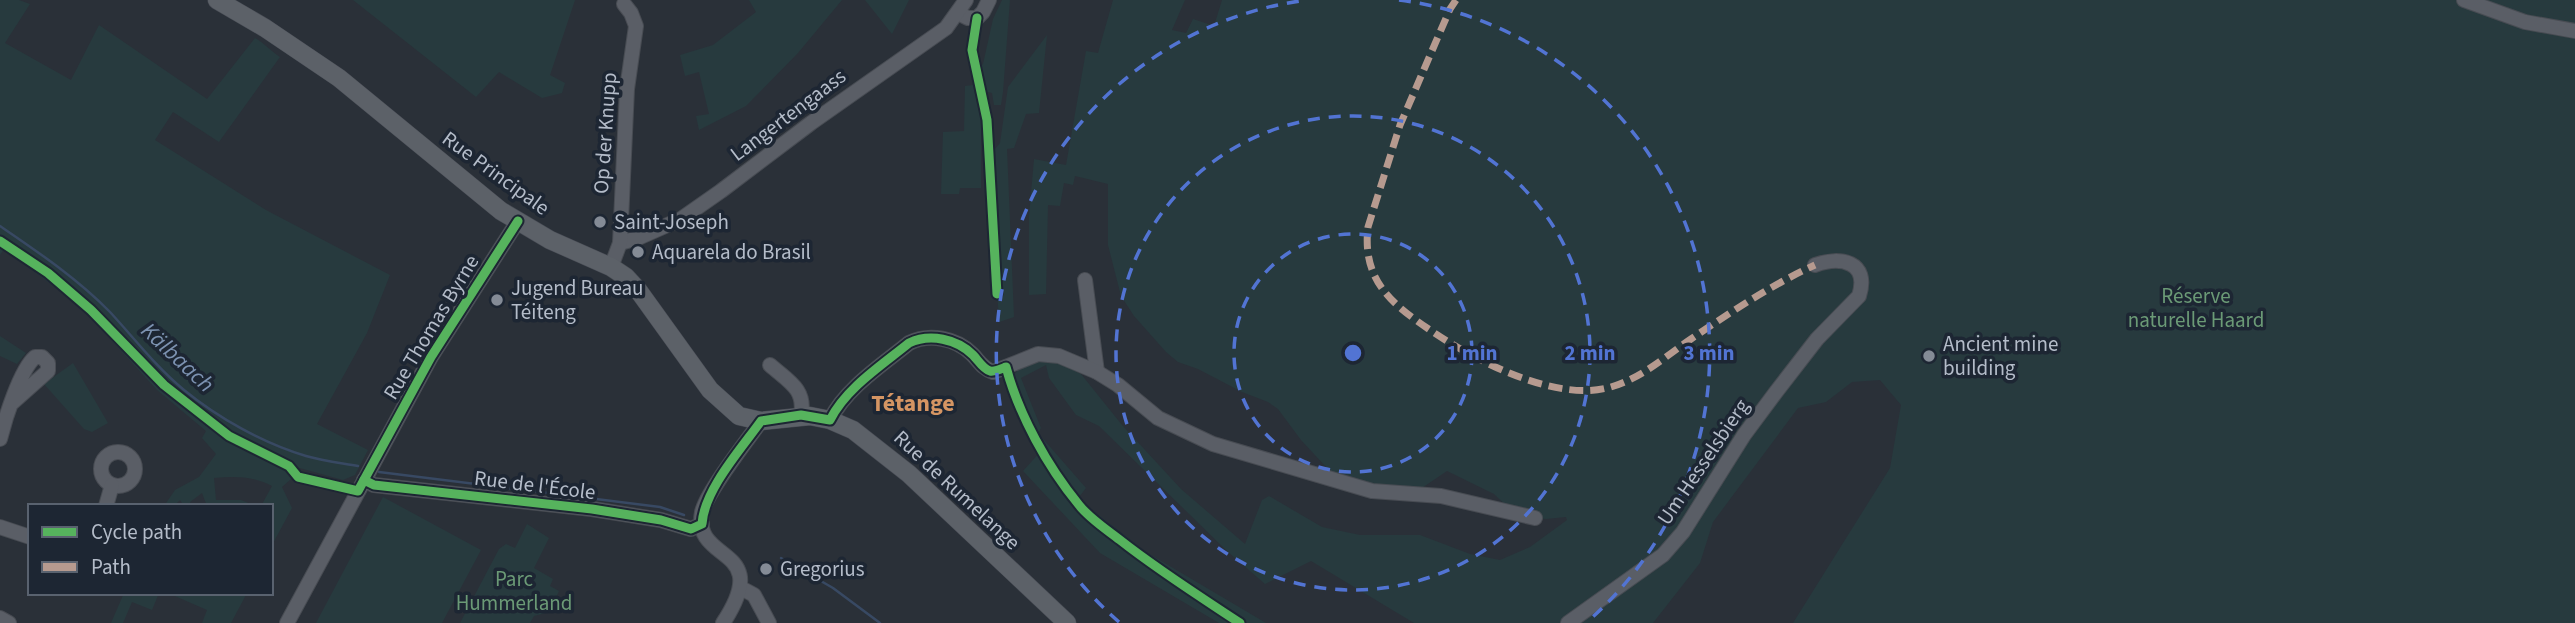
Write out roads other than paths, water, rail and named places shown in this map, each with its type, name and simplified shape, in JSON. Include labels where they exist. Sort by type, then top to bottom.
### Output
[{"type":"main road","name":"Rue Principale","points":[[217,0],[273,33],[338,78],[476,191],[518,221],[550,240],[611,267],[626,277],[710,390],[739,416],[761,421]]},
{"type":"main road","name":"Rue de Rumelange","points":[[761,421],[802,415],[830,420],[853,430],[888,457],[1067,623]]},
{"type":"street","name":"Langertengaass","points":[[620,243],[681,219],[946,28],[966,0]]},
{"type":"street","points":[[958,13],[968,18],[977,18],[984,12],[989,0]]},
{"type":"street","points":[[2463,0],[2525,22],[2575,31]]},
{"type":"street","name":"Op der Knupp","points":[[611,267],[620,243],[627,89],[636,26],[631,13],[624,5]]},
{"type":"street","name":"Rue Thomas Byrne","points":[[287,623],[446,331],[518,221]]},
{"type":"street","name":"Um Hesselsbierg","points":[[1568,623],[1663,555],[1683,532],[1744,435],[1776,392],[1817,339],[1859,296],[1861,276],[1847,261],[1828,261],[1815,265]]},
{"type":"street","points":[[1085,281],[1097,372]]},
{"type":"street","points":[[830,420],[838,407],[866,379],[917,339],[953,341],[993,372],[1038,354],[1059,356],[1097,372],[1118,385],[1157,418],[1213,444],[1372,491],[1441,496],[1535,518]]},
{"type":"street","points":[[770,365],[801,393],[804,402],[802,415]]},
{"type":"street","points":[[0,439],[12,404]]},
{"type":"street","points":[[723,623],[736,603],[741,587],[737,568],[713,546],[702,524],[703,511],[712,492],[761,421]]},
{"type":"street","name":"Rue de l'École","points":[[364,480],[374,485],[592,509],[661,520],[691,528],[702,524]]},
{"type":"street","points":[[107,504],[112,485]]},
{"type":"street","points":[[0,527],[28,536]]},
{"type":"street","points":[[741,587],[754,595],[769,623]]},
{"type":"street","points":[[0,618],[9,623]]},
{"type":"waterway","name":"Kälbaach","points":[[0,226],[85,288],[164,372],[211,410],[257,437],[290,451],[358,466]]},
{"type":"waterway","name":"Kälbaach","points":[[379,472],[660,507],[684,515]]},
{"type":"waterway","name":"Kälbaach","points":[[781,558],[833,588],[880,623]]},
{"type":"place","name":"Saint-Joseph","points":[[600,222]]},
{"type":"place","name":"Aquarela do Brasil","points":[[638,252]]},
{"type":"place","name":"Jugend Bureau Téiteng","points":[[497,300]]},
{"type":"place","name":"Ancient mine building","points":[[1929,356]]},
{"type":"place","name":"Gregorius","points":[[766,569]]},
{"type":"district","name":"Tétange","points":[[913,403]]},
{"type":"park label","name":"Réserve naturelle Haard","points":[[2196,308]]},
{"type":"park label","name":"Parc Hummerland","points":[[514,591]]}]
